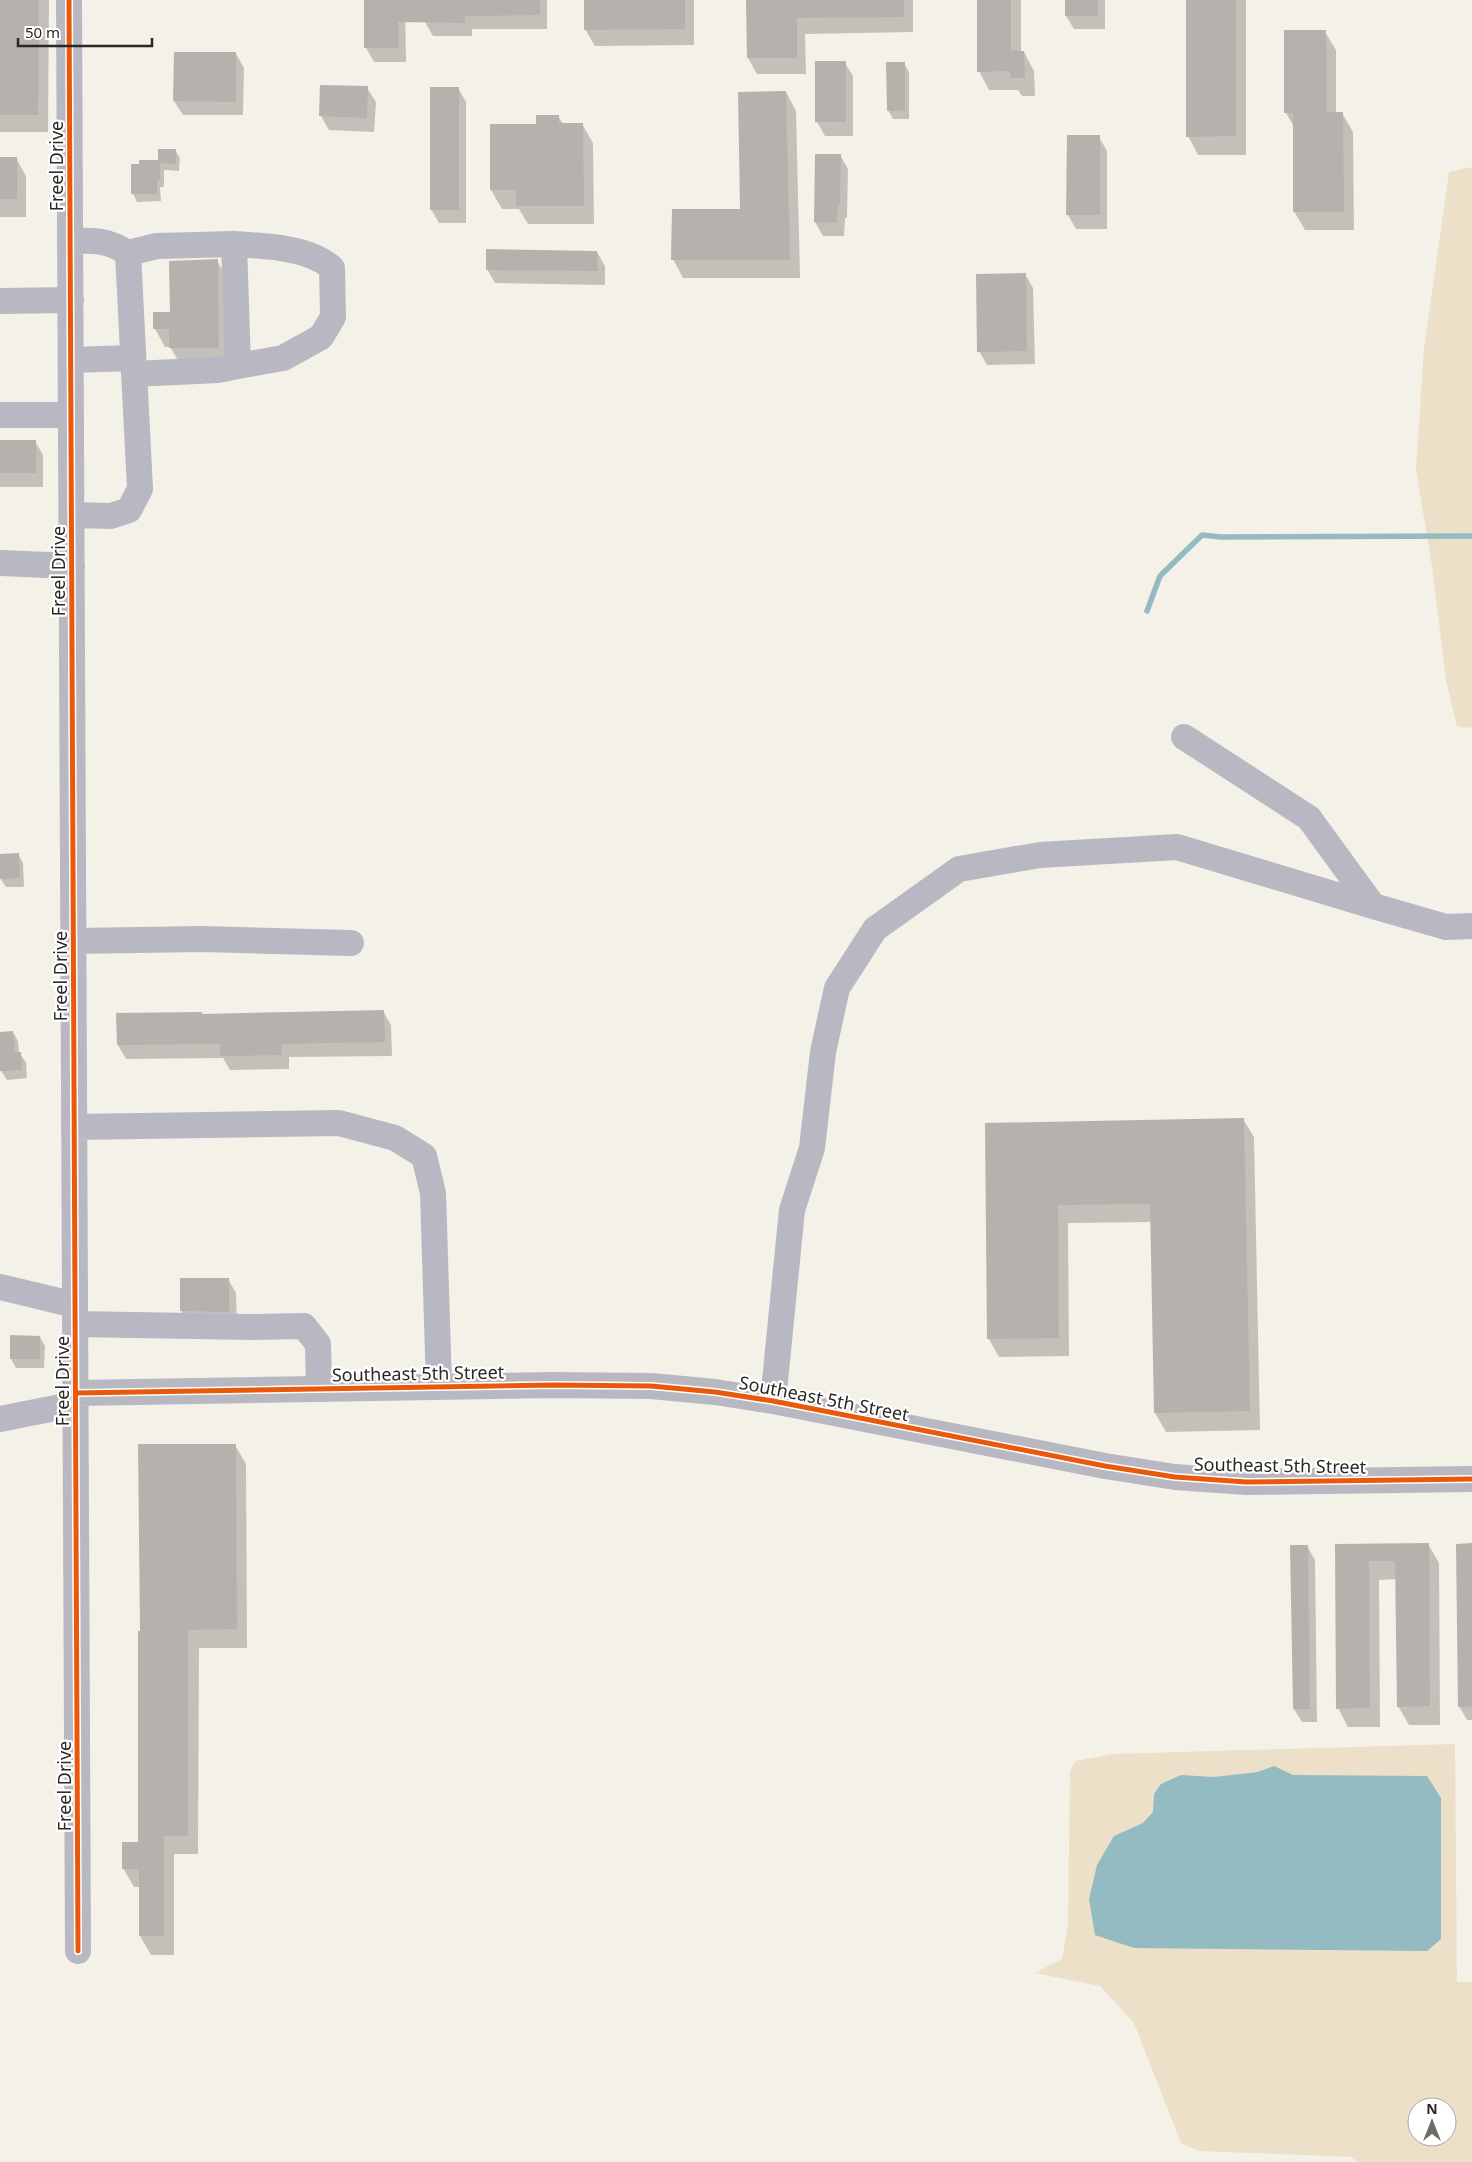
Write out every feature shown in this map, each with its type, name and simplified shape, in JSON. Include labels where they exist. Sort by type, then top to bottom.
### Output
[{"type":"street","name":"Freel Drive","points":[[69,0],[78,1951]]},
{"type":"street","points":[[70,241],[95,240],[112,243],[128,253],[157,246],[234,244],[274,247],[321,258],[332,268],[333,317],[321,337],[283,358],[218,370],[134,366],[71,360]]},
{"type":"street","points":[[234,244],[238,366]]},
{"type":"street","points":[[72,515],[111,516],[129,510],[140,489],[128,253]]},
{"type":"street","points":[[0,301],[71,300]]},
{"type":"street","points":[[0,415],[71,415]]},
{"type":"street","points":[[0,563],[72,566]]},
{"type":"street","points":[[1184,738],[1309,818],[1373,906]]},
{"type":"street","points":[[773,1401],[792,1210],[812,1148],[823,1052],[837,988],[875,929],[959,869],[1040,856],[1177,847],[1446,927],[1472,926]]},
{"type":"street","points":[[74,941],[202,939],[350,943]]},
{"type":"street","points":[[74,1127],[339,1123],[395,1138],[424,1156],[433,1193],[439,1386]]},
{"type":"street","points":[[0,1287],[75,1314],[252,1327],[304,1326],[318,1344],[319,1388]]},
{"type":"street","name":"Southeast 5th Street","points":[[0,1419],[76,1398],[319,1388],[651,1386],[715,1392],[773,1401],[1105,1466],[1175,1477],[1246,1482],[1472,1479]]},
{"type":"shaded area","points":[[1472,167],[1472,728],[1457,726],[1446,680],[1432,566],[1416,470],[1424,348],[1449,172]]},
{"type":"shaded area","points":[[1455,1744],[1457,1982],[1472,1982],[1472,2162],[1357,2162],[1351,2157],[1198,2151],[1181,2143],[1134,2023],[1100,1986],[1035,1973],[1062,1959],[1068,1925],[1070,1772],[1075,1761],[1113,1754]]},
{"type":"water","points":[[1274,1766],[1293,1775],[1427,1776],[1441,1798],[1441,1939],[1427,1951],[1134,1948],[1095,1935],[1089,1899],[1097,1865],[1114,1836],[1143,1823],[1153,1812],[1154,1794],[1161,1784],[1181,1775],[1214,1777],[1258,1772]]},
{"type":"building","points":[[0,0],[39,0],[38,115],[0,115]]},
{"type":"building","points":[[364,0],[540,0],[540,15],[465,16],[465,23],[398,22],[399,48],[364,48]]},
{"type":"building","points":[[584,0],[685,0],[685,29],[584,30]]},
{"type":"building","points":[[746,0],[904,0],[904,17],[797,18],[797,58],[747,58]]},
{"type":"building","points":[[977,0],[1011,0],[1011,51],[1024,51],[1025,78],[1010,78],[1010,71],[977,72]]},
{"type":"building","points":[[1065,0],[1098,0],[1098,16],[1065,16]]},
{"type":"building","points":[[1186,0],[1236,0],[1236,136],[1186,137]]},
{"type":"building","points":[[1284,30],[1326,30],[1327,112],[1343,112],[1344,212],[1293,212],[1293,113],[1284,113]]},
{"type":"building","points":[[174,52],[236,52],[236,102],[173,101]]},
{"type":"building","points":[[815,61],[846,61],[846,122],[815,122]]},
{"type":"building","points":[[886,62],[905,62],[905,110],[887,111]]},
{"type":"building","points":[[320,85],[368,86],[367,118],[319,116]]},
{"type":"building","points":[[430,87],[459,87],[459,210],[430,210]]},
{"type":"building","points":[[786,91],[790,260],[671,260],[672,209],[740,209],[738,92]]},
{"type":"building","points":[[536,115],[559,115],[559,123],[583,123],[584,206],[516,206],[516,190],[490,190],[490,124],[536,124]]},
{"type":"building","points":[[1067,135],[1100,135],[1100,215],[1066,215]]},
{"type":"building","points":[[158,149],[176,149],[176,164],[160,163],[160,180],[157,180],[157,194],[131,194],[131,164],[139,164],[139,160],[158,160]]},
{"type":"building","points":[[815,154],[841,154],[840,204],[838,204],[837,223],[814,222]]},
{"type":"building","points":[[0,157],[17,157],[17,199],[0,199]]},
{"type":"building","points":[[486,249],[597,251],[598,271],[486,270]]},
{"type":"building","points":[[218,259],[219,348],[169,348],[169,329],[153,329],[153,312],[170,312],[169,261]]},
{"type":"building","points":[[1026,273],[1027,351],[977,352],[976,274]]},
{"type":"building","points":[[0,440],[36,440],[36,473],[0,473]]},
{"type":"building","points":[[19,853],[20,878],[0,879],[0,854]]},
{"type":"building","points":[[384,1010],[385,1042],[282,1044],[282,1055],[220,1056],[220,1044],[117,1045],[116,1013],[202,1012],[202,1014]]},
{"type":"building","points":[[13,1031],[15,1052],[21,1052],[22,1070],[0,1071],[0,1032]]},
{"type":"building","points":[[1244,1118],[1250,1411],[1154,1413],[1150,1204],[1058,1205],[1059,1338],[987,1339],[985,1123]]},
{"type":"building","points":[[180,1278],[229,1278],[229,1312],[180,1311]]},
{"type":"building","points":[[10,1335],[40,1336],[40,1359],[10,1359]]},
{"type":"building","points":[[138,1444],[236,1444],[237,1629],[188,1630],[188,1836],[164,1836],[164,1936],[139,1936],[139,1869],[122,1869],[122,1842],[138,1842],[138,1631],[140,1631]]},
{"type":"building","points":[[1429,1543],[1430,1706],[1397,1707],[1395,1561],[1369,1561],[1370,1708],[1336,1709],[1335,1544]]},
{"type":"building","points":[[1472,1543],[1472,1706],[1458,1707],[1456,1544]]},
{"type":"building","points":[[1290,1545],[1308,1545],[1310,1709],[1293,1709]]},
{"type":"waterway","points":[[1147,611],[1160,576],[1202,535],[1221,537],[1472,536]]},
{"type":"cycle path","points":[[69,0],[78,1951]]},
{"type":"cycle path","points":[[76,1393],[553,1385],[651,1386],[715,1392],[773,1401],[1105,1466],[1175,1477],[1246,1482],[1472,1479]]}]
